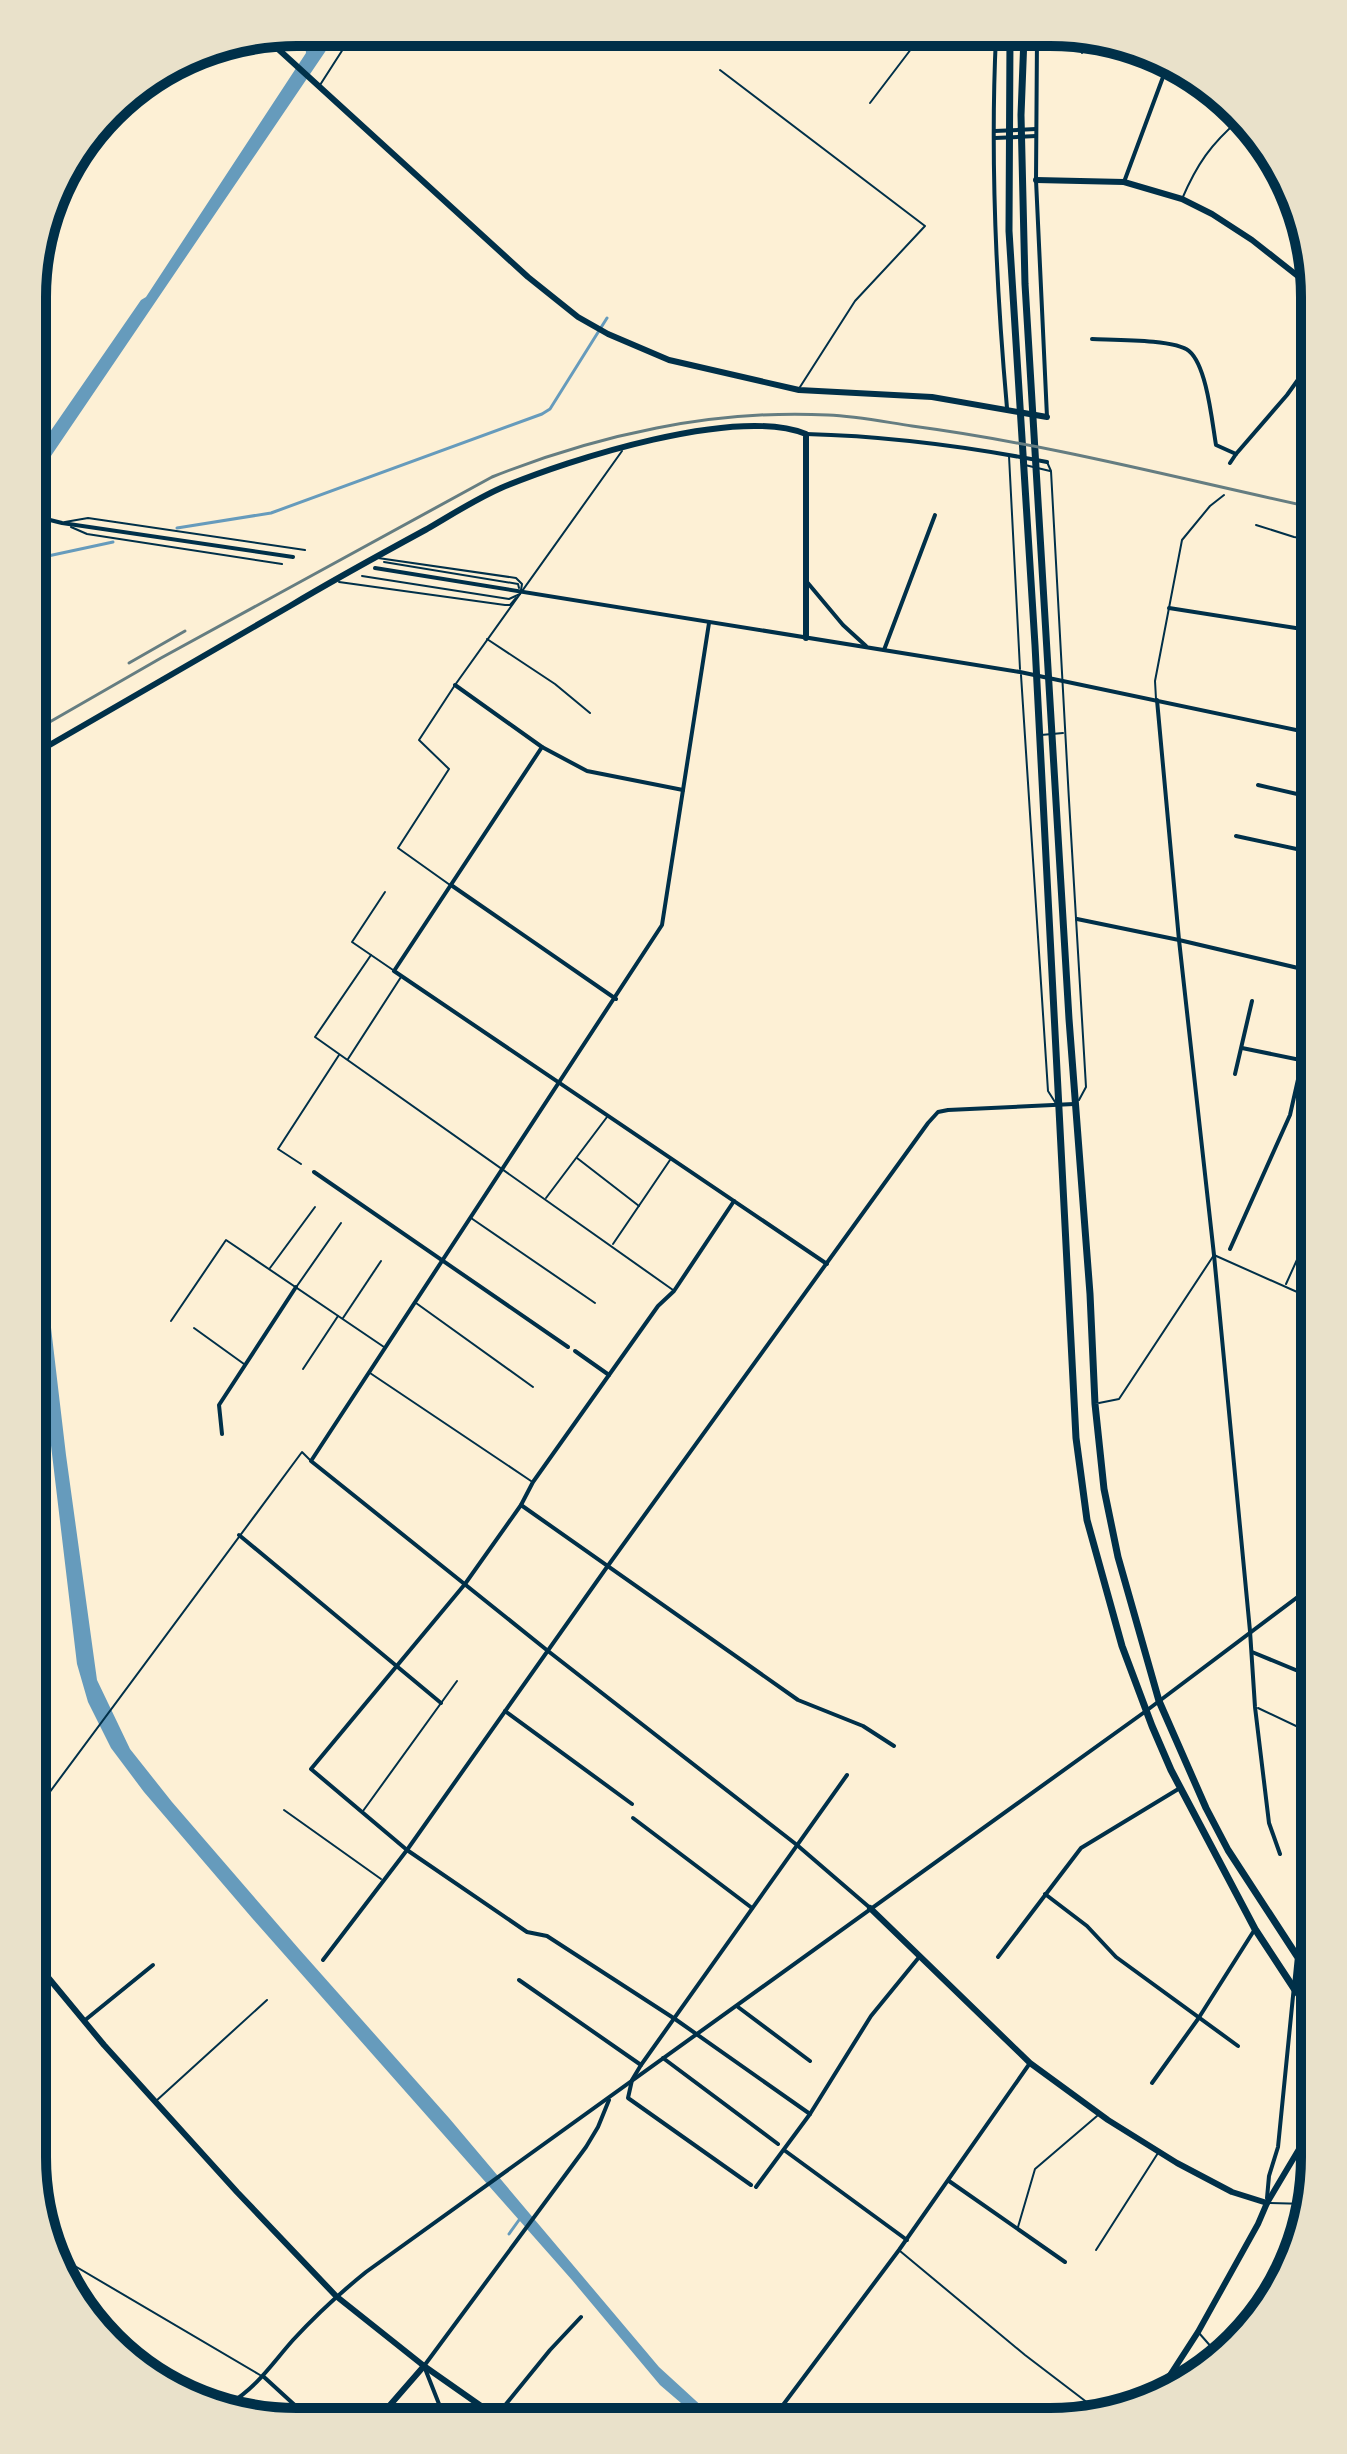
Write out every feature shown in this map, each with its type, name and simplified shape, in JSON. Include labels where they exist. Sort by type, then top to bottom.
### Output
[{"type":"main road","points":[[1010,46],[1009,231],[1035,645],[1076,1438],[1087,1520],[1122,1646],[1180,1788],[1255,1929],[1300,1996]]},
{"type":"main road","points":[[1024,46],[1021,115],[1025,284],[1069,1019],[1090,1294],[1095,1404],[1104,1489],[1118,1557],[1159,1701],[1228,1850],[1300,1960]]},
{"type":"street","points":[[996,46],[997,295],[1007,408]]},
{"type":"street","points":[[276,48],[528,277],[608,334],[669,360],[799,390],[918,396],[1007,408],[1047,417],[1036,180],[1037,46]]},
{"type":"street","points":[[1124,182],[1164,74]]},
{"type":"street","points":[[995,131],[1036,129]]},
{"type":"street","points":[[995,138],[1036,136]]},
{"type":"street","points":[[1036,180],[1124,182],[1182,199],[1252,240],[1300,278]]},
{"type":"street","points":[[1092,339],[1174,344],[1190,351],[1201,367],[1216,445],[1236,454]]},
{"type":"street","points":[[1230,463],[1301,376]]},
{"type":"street","points":[[46,747],[341,575],[498,489],[625,447],[704,430],[773,426],[806,434],[845,435],[1009,454],[1047,462]]},
{"type":"street","points":[[806,434],[806,638]]},
{"type":"street","points":[[884,650],[935,515]]},
{"type":"street","points":[[46,519],[293,557]]},
{"type":"street","points":[[375,568],[1020,672],[1301,731]]},
{"type":"street","points":[[806,581],[843,625],[868,648]]},
{"type":"street","points":[[1169,608],[1301,629]]},
{"type":"street","points":[[709,623],[662,925],[311,1461],[797,1845],[870,1908],[1030,2063],[1100,2114],[1159,2151],[1232,2192],[1267,2203]]},
{"type":"street","points":[[455,685],[542,747],[587,771],[683,790]]},
{"type":"street","points":[[1157,700],[1179,940],[1214,1255],[1255,1707],[1269,1823],[1280,1854]]},
{"type":"street","points":[[542,747],[394,971],[827,1264]]},
{"type":"street","points":[[1258,785],[1301,795]]},
{"type":"street","points":[[1236,836],[1301,850]]},
{"type":"street","points":[[451,885],[616,999]]},
{"type":"street","points":[[1077,919],[1301,969]]},
{"type":"street","points":[[1235,1074],[1252,1001]]},
{"type":"street","points":[[1242,1048],[1301,1061]]},
{"type":"street","points":[[1230,1249],[1290,1115],[1301,1067]]},
{"type":"street","points":[[323,1960],[407,1850],[607,1567],[938,1112],[1077,1104]]},
{"type":"street","points":[[314,1172],[568,1347]]},
{"type":"street","points":[[734,1201],[674,1291],[658,1306],[533,1482],[521,1505],[465,1584],[311,1769],[407,1850],[527,1932],[547,1936],[675,2019],[810,2114]]},
{"type":"street","points":[[222,1434],[219,1405],[296,1287]]},
{"type":"street","points":[[575,1351],[609,1375]]},
{"type":"street","points":[[521,1505],[798,1700],[863,1726],[894,1746]]},
{"type":"street","points":[[239,1535],[441,1703]]},
{"type":"street","points":[[236,2400],[264,2377],[277,2358],[336,2296],[1146,1711],[1300,1595]]},
{"type":"street","points":[[1252,1652],[1300,1672]]},
{"type":"street","points":[[505,1711],[632,1804]]},
{"type":"street","points":[[847,1775],[641,2065],[632,2080],[628,2098],[753,2186],[810,2114],[871,2016],[920,1956]]},
{"type":"street","points":[[998,1957],[1081,1848],[1180,1788]]},
{"type":"street","points":[[633,1818],[752,1908]]},
{"type":"street","points":[[1045,1894],[1087,1926],[1116,1957],[1238,2046]]},
{"type":"street","points":[[1152,2083],[1198,2019],[1255,1929]]},
{"type":"street","points":[[1267,2203],[1269,2176],[1278,2147],[1300,1937]]},
{"type":"street","points":[[84,2021],[153,1965]]},
{"type":"street","points":[[46,1975],[155,2102],[336,2296],[481,2408]]},
{"type":"street","points":[[519,1980],[641,2065]]},
{"type":"street","points":[[737,2007],[810,2061]]},
{"type":"street","points":[[663,2058],[778,2144]]},
{"type":"street","points":[[781,2408],[907,2240],[1030,2063]]},
{"type":"street","points":[[389,2408],[424,2366],[586,2147],[609,2099]]},
{"type":"street","points":[[1168,2378],[1198,2332],[1300,2148]]},
{"type":"street","points":[[784,2150],[907,2240]]},
{"type":"street","points":[[948,2180],[1065,2262]]},
{"type":"street","points":[[505,2408],[550,2350],[581,2317]]},
{"type":"street","points":[[424,2366],[443,2408]]},
{"type":"street","points":[[264,2377],[298,2408]]},
{"type":"lane","points":[[870,103],[913,46]]},
{"type":"lane","points":[[318,87],[344,47]]},
{"type":"lane","points":[[1082,53],[1083,49]]},
{"type":"lane","points":[[720,70],[925,226],[855,301],[799,390]]},
{"type":"lane","points":[[1182,199],[1195,170],[1233,126]]},
{"type":"lane","points":[[451,885],[398,848],[449,769],[419,740],[487,639],[625,447]]},
{"type":"lane","points":[[1009,454],[1048,1091],[1057,1106]]},
{"type":"lane","points":[[1047,462],[1051,471],[1086,1087],[1077,1104]]},
{"type":"lane","points":[[1024,465],[1051,471]]},
{"type":"lane","points":[[1157,700],[1155,681],[1182,540],[1210,506],[1224,495]]},
{"type":"lane","points":[[62,523],[88,518],[305,550]]},
{"type":"lane","points":[[62,523],[87,534],[282,564]]},
{"type":"lane","points":[[1256,525],[1301,538]]},
{"type":"lane","points":[[332,581],[505,605],[510,605],[521,593],[522,584],[516,578],[372,558]]},
{"type":"lane","points":[[384,562],[518,584],[521,593]]},
{"type":"lane","points":[[362,576],[509,599],[521,593]]},
{"type":"lane","points":[[487,639],[555,684],[590,713]]},
{"type":"lane","points":[[1024,736],[1065,733]]},
{"type":"lane","points":[[1025,750],[1066,747]]},
{"type":"lane","points":[[385,892],[352,942],[394,971]]},
{"type":"lane","points":[[371,955],[315,1037],[674,1291]]},
{"type":"lane","points":[[348,1060],[401,976]]},
{"type":"lane","points":[[301,1164],[278,1149],[340,1054]]},
{"type":"lane","points":[[545,1199],[608,1116]]},
{"type":"lane","points":[[576,1157],[639,1206]]},
{"type":"lane","points":[[612,1245],[671,1158]]},
{"type":"lane","points":[[269,1269],[315,1207]]},
{"type":"lane","points":[[471,1218],[595,1303]]},
{"type":"lane","points":[[296,1287],[341,1223]]},
{"type":"lane","points":[[171,1321],[226,1240],[385,1348]]},
{"type":"lane","points":[[1285,1286],[1300,1252]]},
{"type":"lane","points":[[1095,1404],[1119,1399],[1214,1255],[1300,1293]]},
{"type":"lane","points":[[343,1319],[381,1261]]},
{"type":"lane","points":[[415,1302],[533,1387]]},
{"type":"lane","points":[[303,1369],[338,1315]]},
{"type":"lane","points":[[194,1328],[244,1364]]},
{"type":"lane","points":[[369,1372],[533,1482]]},
{"type":"lane","points":[[46,1799],[302,1452],[311,1461]]},
{"type":"lane","points":[[362,1812],[457,1681]]},
{"type":"lane","points":[[1255,1707],[1300,1728]]},
{"type":"lane","points":[[284,1810],[383,1881]]},
{"type":"lane","points":[[155,2102],[267,2000]]},
{"type":"lane","points":[[1017,2228],[1035,2169],[1100,2114]]},
{"type":"lane","points":[[1096,2250],[1159,2151]]},
{"type":"lane","points":[[1267,2203],[1296,2203]]},
{"type":"lane","points":[[899,2250],[1090,2404]]},
{"type":"lane","points":[[70,2263],[264,2377]]},
{"type":"lane","points":[[1198,2332],[1212,2348]]},
{"type":"water","points":[[305,47],[327,47],[46,463],[46,438],[146,297],[306,53]]},
{"type":"water","points":[[46,1285],[97,1680],[130,1749],[172,1802],[449,2118],[659,2367],[704,2408],[687,2408],[660,2385],[572,2280],[144,1792],[111,1748],[88,1702],[77,1664],[46,1403]]},
{"type":"waterway","points":[[177,528],[271,513],[542,414],[550,409],[607,318]]},
{"type":"waterway","points":[[46,556],[113,542]]},
{"type":"waterway","points":[[509,2234],[519,2220]]},
{"type":"railway","points":[[46,724],[492,477],[573,449],[657,428],[742,416],[785,414],[860,418],[1064,452],[1301,505]]},
{"type":"railway","points":[[129,663],[185,631]]}]
